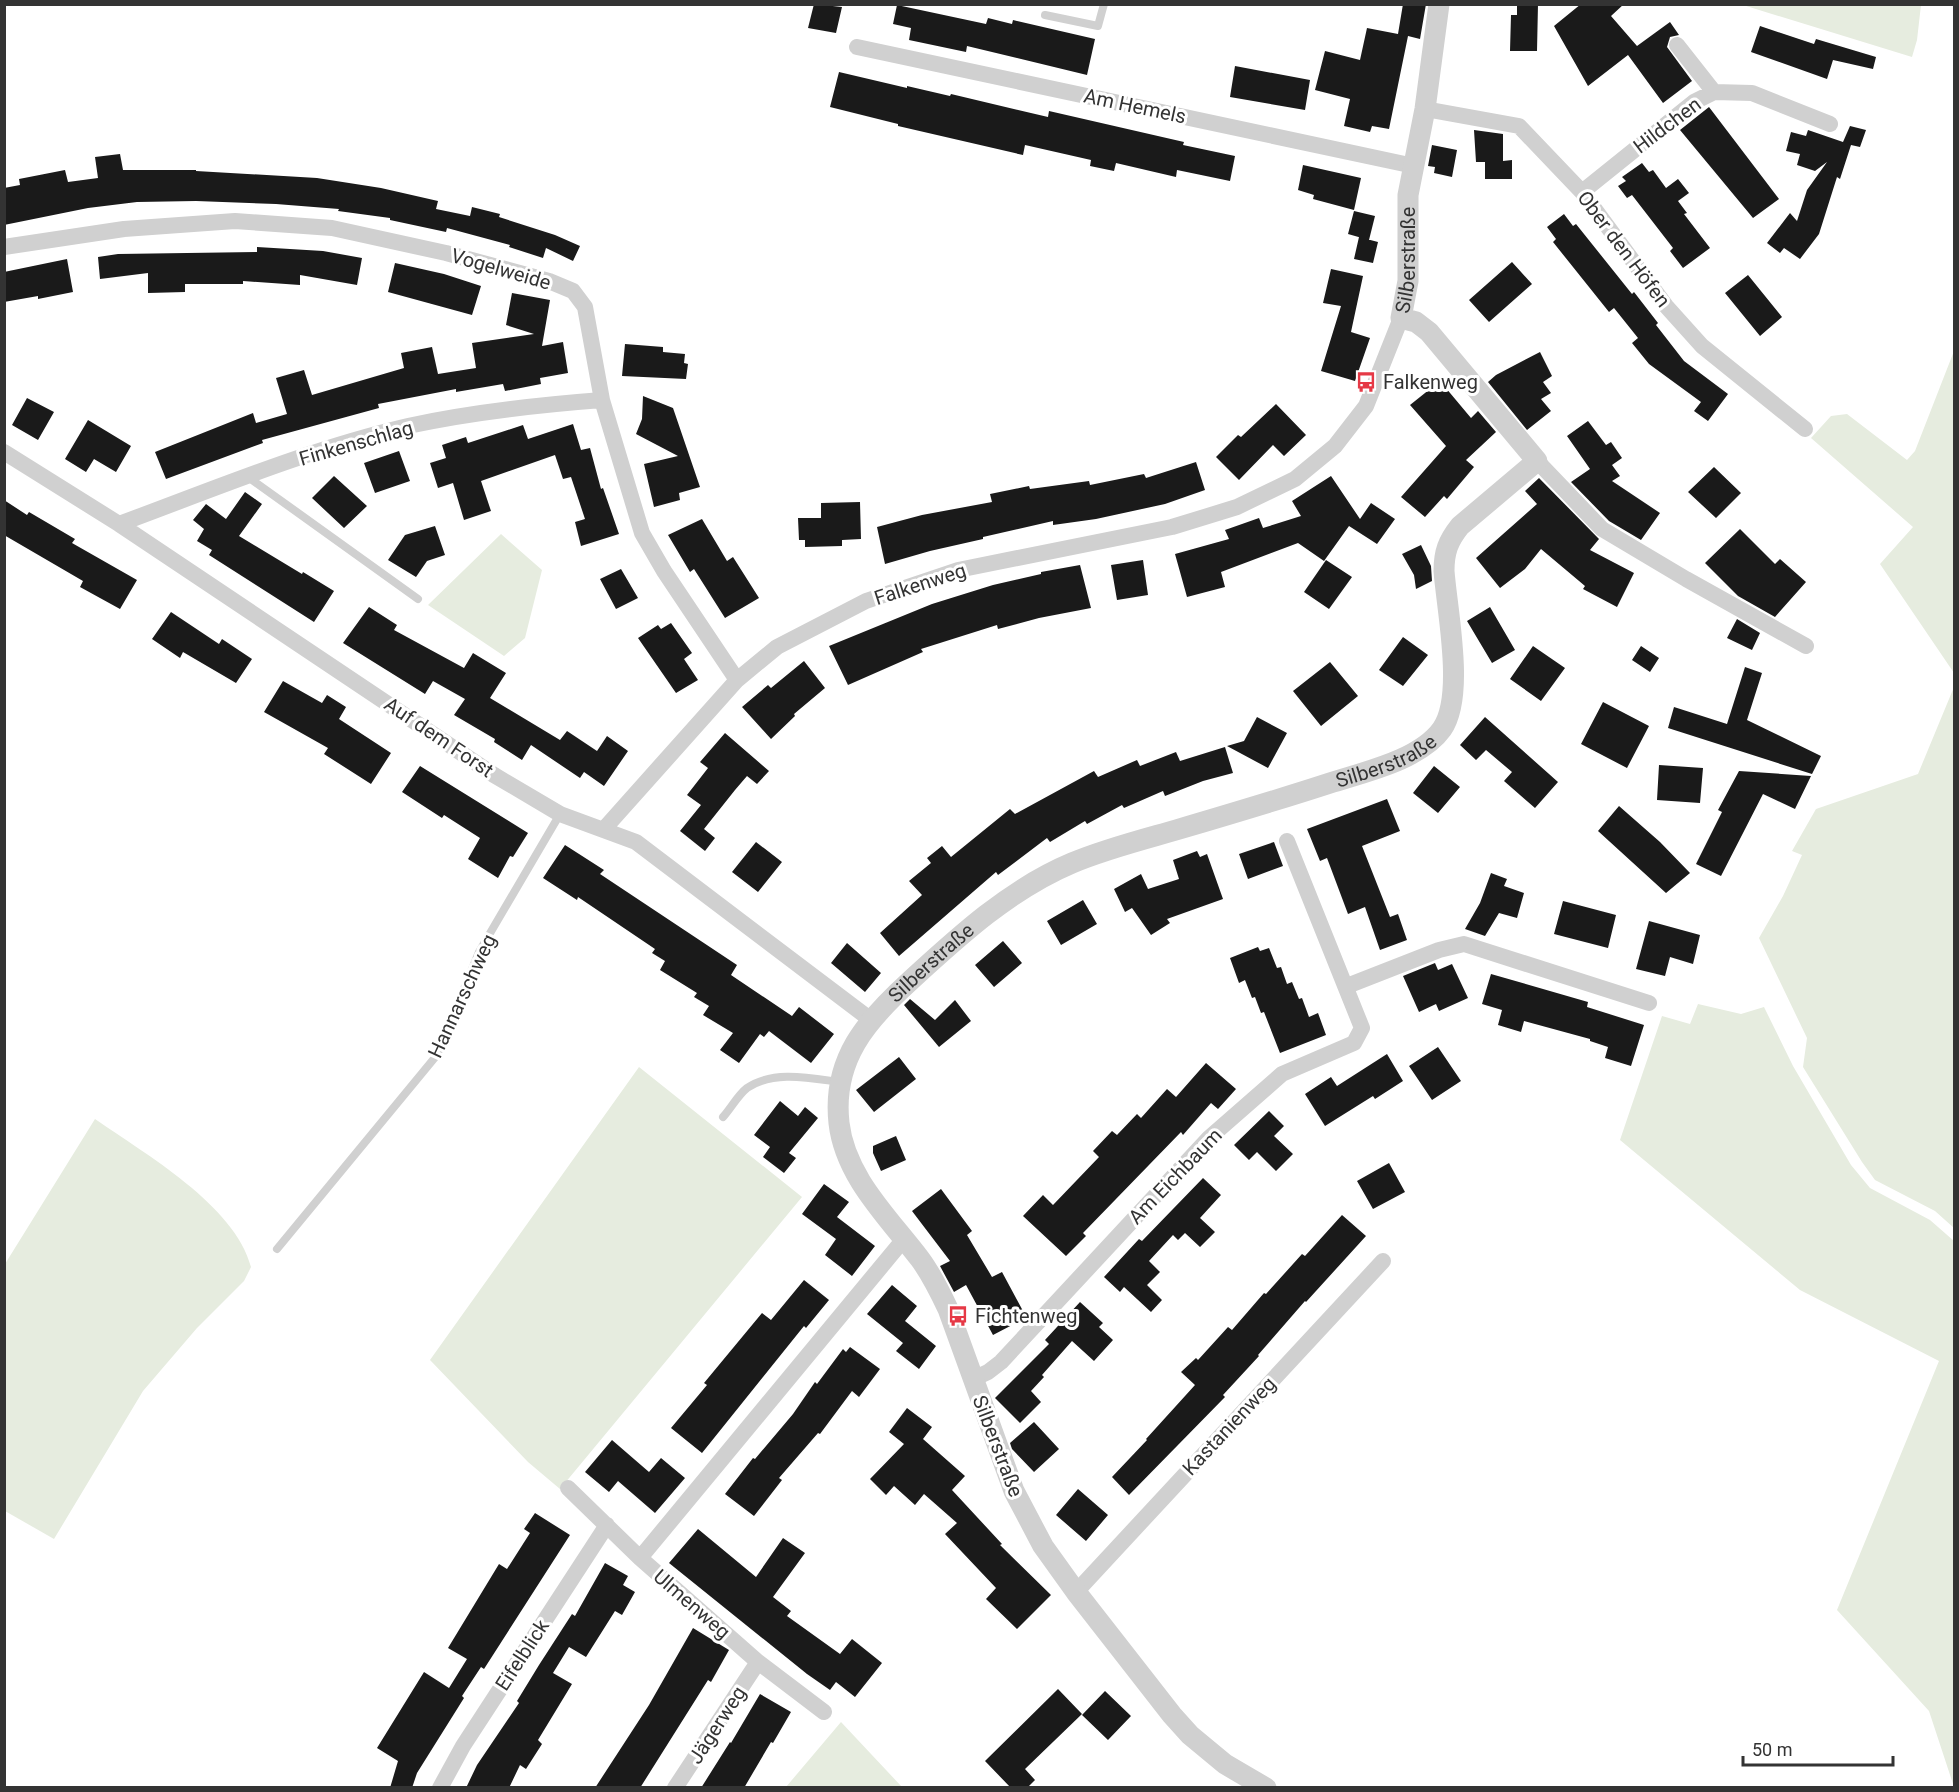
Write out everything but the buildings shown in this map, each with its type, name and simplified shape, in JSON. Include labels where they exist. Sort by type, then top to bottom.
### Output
[{"type":"street","name":"Silberstraße","points":[[1439,4],[1425,108],[1408,195],[1406,220],[1408,281],[1401,318],[1416,322],[1429,332],[1537,461],[1602,529],[1806,646]]},
{"type":"street","points":[[1677,45],[1714,92]]},
{"type":"street","name":"Am Hemels","points":[[856,47],[1413,165]]},
{"type":"street","name":"Hildchen","points":[[1582,192],[1694,102],[1714,92],[1752,93],[1830,123]]},
{"type":"street","name":"Ober den Höfen","points":[[1425,108],[1519,126],[1582,192],[1666,306],[1702,346],[1805,429]]},
{"type":"street","name":"Vogelweide","points":[[4,248],[124,229],[235,221],[332,228],[446,253],[549,281],[573,291],[585,307],[602,400],[642,533],[664,571],[737,680]]},
{"type":"street","name":"Falkenweg","points":[[604,829],[737,680],[777,647],[866,601],[958,570],[1172,527],[1236,507],[1294,479],[1335,446],[1366,406],[1401,318]]},
{"type":"street","name":"Finkenschlag","points":[[119,524],[312,454],[408,426],[514,407],[602,400]]},
{"type":"street","name":"Auf dem Forst","points":[[4,452],[119,524],[494,775],[560,814],[636,842],[871,1020]]},
{"type":"street","name":"Silberstraße","points":[[1266,1788],[1216,1757],[1190,1735],[1076,1592],[1043,1546],[1014,1491],[938,1286],[865,1189],[844,1148],[839,1125],[839,1082],[844,1064],[871,1020],[936,957],[1012,895],[1071,863],[1388,764],[1428,744],[1443,729],[1452,693],[1454,673],[1444,571],[1444,555],[1450,539],[1460,526],[1537,461]]},
{"type":"street","name":"Am Eichbaum","points":[[973,1379],[988,1372],[1001,1362],[1201,1146],[1281,1074],[1354,1042],[1362,1028],[1287,841]]},
{"type":"street","points":[[1347,986],[1439,950],[1464,944],[1649,1003]]},
{"type":"street","points":[[640,1558],[904,1239]]},
{"type":"street","name":"Kastanienweg","points":[[1076,1592],[1383,1261]]},
{"type":"street","name":"Ulmenweg","points":[[568,1488],[640,1558],[758,1662],[824,1712]]},
{"type":"street","name":"Eifelblick","points":[[440,1788],[463,1746],[607,1525]]},
{"type":"street","name":"Jägerweg","points":[[675,1788],[758,1662]]},
{"type":"lane","points":[[1045,15],[1098,26],[1104,4]]},
{"type":"lane","points":[[248,477],[418,598]]},
{"type":"lane","name":"Hannarschweg","points":[[277,1249],[437,1055],[479,952],[560,814]]},
{"type":"lane","points":[[723,1117],[747,1089],[767,1079],[797,1077],[839,1082]]},
{"type":"shaded area","points":[[1743,5],[1921,5],[1917,40],[1912,57]]},
{"type":"shaded area","points":[[1954,351],[1954,673],[1880,564],[1913,527],[1811,438],[1831,416],[1847,414],[1907,460],[1915,451]]},
{"type":"shaded area","points":[[501,534],[542,570],[525,638],[504,656],[428,605]]},
{"type":"shaded area","points":[[1954,687],[1954,1228],[1935,1211],[1875,1180],[1862,1162],[1803,1067],[1807,1038],[1759,938],[1783,896],[1802,855],[1792,851],[1816,809],[1918,774]]},
{"type":"shaded area","points":[[1698,1004],[1741,1014],[1764,1007],[1793,1066],[1851,1165],[1870,1188],[1930,1220],[1954,1241],[1954,1787],[1929,1711],[1837,1610],[1939,1361],[1800,1290],[1620,1140],[1662,1016],[1690,1024]]},
{"type":"shaded area","points":[[639,1067],[802,1197],[560,1489],[528,1462],[430,1360]]},
{"type":"shaded area","points":[[95,1119],[162,1165],[208,1202],[242,1244],[251,1267],[244,1281],[197,1328],[143,1391],[54,1539],[5,1511],[5,1264]]},
{"type":"shaded area","points":[[841,1722],[902,1787],[786,1787]]},
{"type":"place","name":"Falkenweg","points":[[1366,382]]},
{"type":"place","name":"Fichtenweg","points":[[958,1316]]}]
